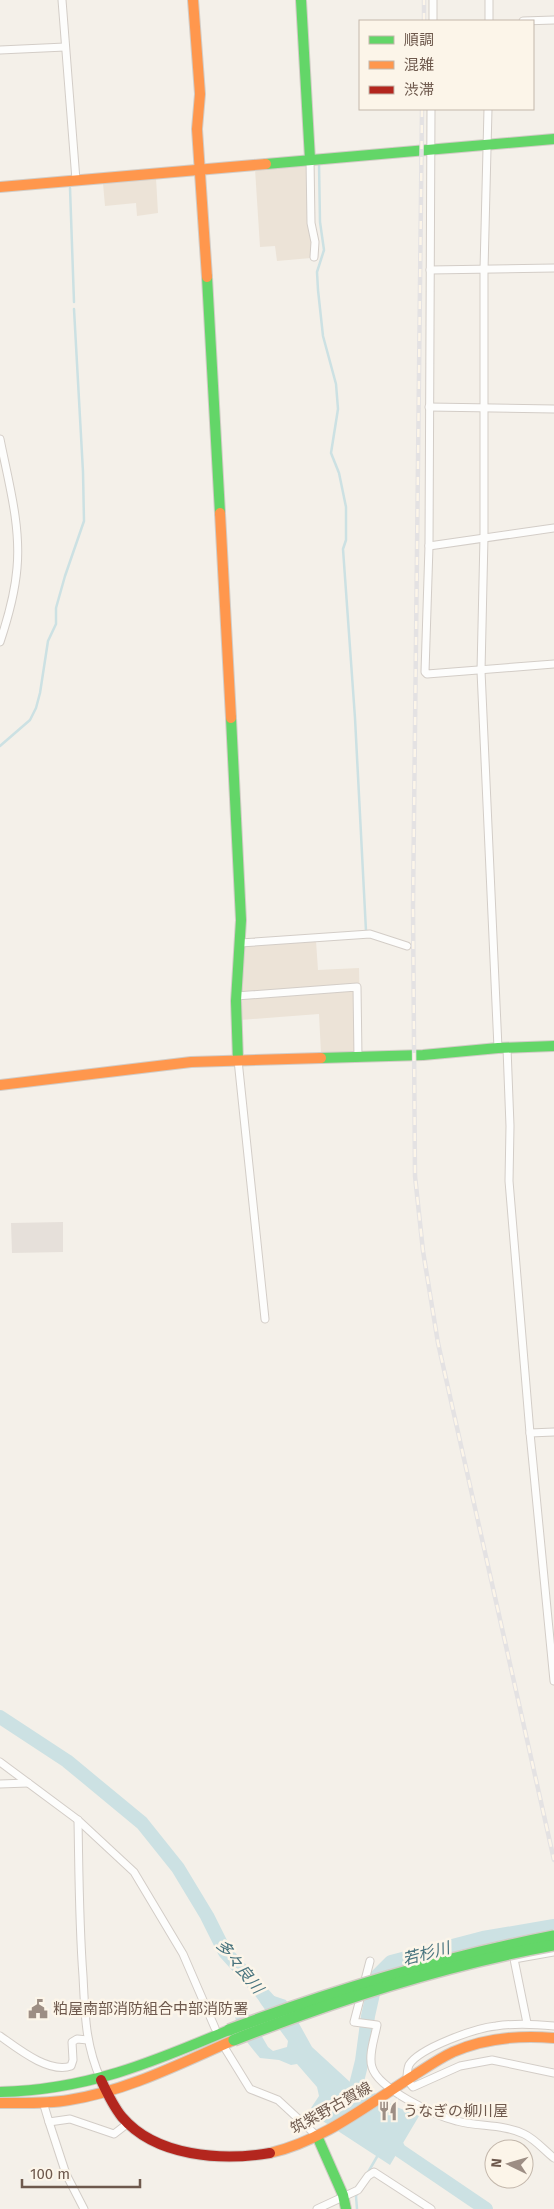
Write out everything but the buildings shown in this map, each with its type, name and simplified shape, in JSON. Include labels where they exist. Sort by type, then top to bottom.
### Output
[{"type":"street","points":[[62,0],[76,180]]},
{"type":"street","points":[[193,0],[200,94],[197,129],[201,169],[240,876],[240,943],[236,996],[238,1060],[265,1319]]},
{"type":"street","points":[[301,0],[310,159],[311,223],[315,242],[314,257]]},
{"type":"street","points":[[433,0],[433,20]]},
{"type":"street","points":[[489,20],[490,0]]},
{"type":"street","points":[[534,21],[554,20]]},
{"type":"street","points":[[0,50],[65,47]]},
{"type":"street","points":[[431,110],[429,546],[425,672],[427,674],[481,671],[554,664]]},
{"type":"street","points":[[488,110],[484,270],[484,537],[481,671],[502,1048],[510,1126],[509,1180],[530,1433],[554,1681]]},
{"type":"street","points":[[0,187],[554,139]]},
{"type":"street","points":[[430,270],[554,268]]},
{"type":"street","points":[[429,407],[554,408]]},
{"type":"street","points":[[0,439],[12,499],[18,567],[9,615],[0,642]]},
{"type":"street","points":[[429,546],[554,528]]},
{"type":"street","points":[[240,943],[370,934],[407,946]]},
{"type":"street","points":[[236,996],[357,987],[358,1057]]},
{"type":"street","points":[[0,1084],[191,1062],[423,1055],[502,1048],[554,1046]]},
{"type":"street","points":[[530,1433],[554,1432]]},
{"type":"street","points":[[0,1762],[78,1820],[134,1872],[184,1954],[215,2028]]},
{"type":"street","points":[[0,1784],[28,1783]]},
{"type":"street","points":[[78,1820],[80,1939],[88,2040],[91,2057],[101,2080]]},
{"type":"street","points":[[0,2103],[76,2099],[105,2091],[159,2072],[295,2004],[411,1968],[465,1954],[554,1936]]},
{"type":"street","points":[[0,2092],[78,2086],[101,2080],[231,2035],[386,1986],[530,1949],[554,1945]]},
{"type":"street","points":[[527,2024],[514,1959],[554,1952]]},
{"type":"street","points":[[370,1961],[354,2022],[377,2025],[371,2058],[372,2068],[390,2091],[430,2112],[457,2121],[503,2128],[525,2135],[554,2158]]},
{"type":"street","points":[[554,2026],[527,2024],[494,2026],[449,2039],[414,2060],[408,2070],[407,2080],[413,2086],[460,2066],[492,2060],[554,2073]]},
{"type":"street","points":[[0,2036],[27,2055],[54,2067],[65,2068],[71,2066],[73,2060],[72,2042],[77,2039],[88,2040]]},
{"type":"street","name":"筑紫野古賀線","points":[[101,2080],[105,2091],[127,2124],[138,2134],[155,2143],[183,2151],[232,2159],[248,2159],[281,2152],[333,2128],[433,2062],[474,2044],[520,2036],[554,2038]]},
{"type":"street","points":[[226,2050],[250,2090],[278,2100],[317,2136],[343,2195],[346,2209]]},
{"type":"street","points":[[43,2102],[66,2174],[84,2209]]},
{"type":"street","points":[[49,2122],[70,2119],[114,2134],[127,2124]]},
{"type":"street","points":[[317,2209],[343,2195],[358,2190],[368,2176],[374,2172],[431,2209]]},
{"type":"shaded area","points":[[308,166],[312,240],[311,258],[277,261],[275,246],[260,247],[255,169]]},
{"type":"shaded area","points":[[156,178],[158,213],[137,216],[136,203],[105,206],[103,183]]},
{"type":"shaded area","points":[[316,941],[318,970],[359,968],[361,1052],[321,1053],[319,1014],[240,1020],[245,945]]},
{"type":"shaded area","points":[[63,1222],[63,1252],[12,1253],[11,1223]]},
{"type":"shaded area","points":[[256,1990],[286,2000],[312,2047],[350,2082],[361,2084],[394,2106],[419,2116],[390,2165],[315,2116],[311,2108],[319,2096],[317,2087],[297,2064],[291,2065],[279,2060],[260,2058],[250,2046],[237,2025],[235,2011],[237,2003],[245,2007],[268,2047],[273,2051],[287,2047],[288,2041],[261,2004],[253,1991]]},
{"type":"waterway","points":[[319,163],[320,222],[324,250],[317,272],[318,290],[323,336],[336,384],[338,409],[331,453],[339,473],[346,507],[346,540],[343,549],[355,718],[366,931]]},
{"type":"waterway","points":[[70,188],[74,302]]},
{"type":"waterway","points":[[0,746],[30,720],[36,708],[48,641],[56,624],[56,608],[84,521],[74,309]]},
{"type":"waterway","name":"多々良川","points":[[0,1717],[67,1761],[142,1823],[178,1868],[207,1916],[225,1952],[272,2004]]},
{"type":"waterway","name":"若杉川","points":[[352,2101],[362,2061],[368,2016],[377,1976],[391,1962],[483,1938],[554,1926]]},
{"type":"waterway","name":"多々良川","points":[[391,2134],[399,2150],[486,2209]]},
{"type":"waterway","points":[[367,2174],[378,2155]]},
{"type":"waterway","points":[[357,2209],[356,2196],[358,2192]]},
{"type":"railway","points":[[424,0],[424,20]]},
{"type":"railway","points":[[422,110],[413,906],[415,1176],[423,1251],[438,1343],[554,1860]]},
{"type":"traffic: fast","points":[[301,0],[310,159]]},
{"type":"traffic: fast","points":[[266,164],[554,139]]},
{"type":"traffic: fast","points":[[207,277],[220,513]]},
{"type":"traffic: fast","points":[[231,718],[241,920],[236,1001],[238,1060]]},
{"type":"traffic: fast","points":[[321,1058],[423,1055],[498,1048],[554,1046]]},
{"type":"traffic: fast","points":[[229,2030],[389,1976],[471,1954],[554,1936]]},
{"type":"traffic: fast","points":[[234,2040],[352,1997],[431,1973],[554,1945]]},
{"type":"traffic: fast","points":[[0,2092],[61,2086],[118,2073],[229,2030]]},
{"type":"traffic: fast","points":[[317,2136],[343,2195],[346,2209]]},
{"type":"traffic: slow","points":[[193,0],[200,94],[197,129],[207,277]]},
{"type":"traffic: slow","points":[[0,187],[266,164]]},
{"type":"traffic: slow","points":[[220,513],[231,718]]},
{"type":"traffic: slow","points":[[0,1085],[191,1062],[321,1058]]},
{"type":"traffic: slow","points":[[270,2153],[308,2140],[343,2122],[431,2064],[465,2047],[502,2039],[554,2038]]},
{"type":"traffic: slow","points":[[0,2103],[52,2102],[91,2096],[133,2083],[234,2040]]},
{"type":"traffic: jam","points":[[101,2080],[122,2117],[136,2130],[153,2141],[171,2148],[211,2156],[270,2153]]},
{"type":"place","name":"粕屋南部消防組合中部消防署","points":[[38,2009]]},
{"type":"place","name":"うなぎの柳川屋","points":[[388,2111]]}]
